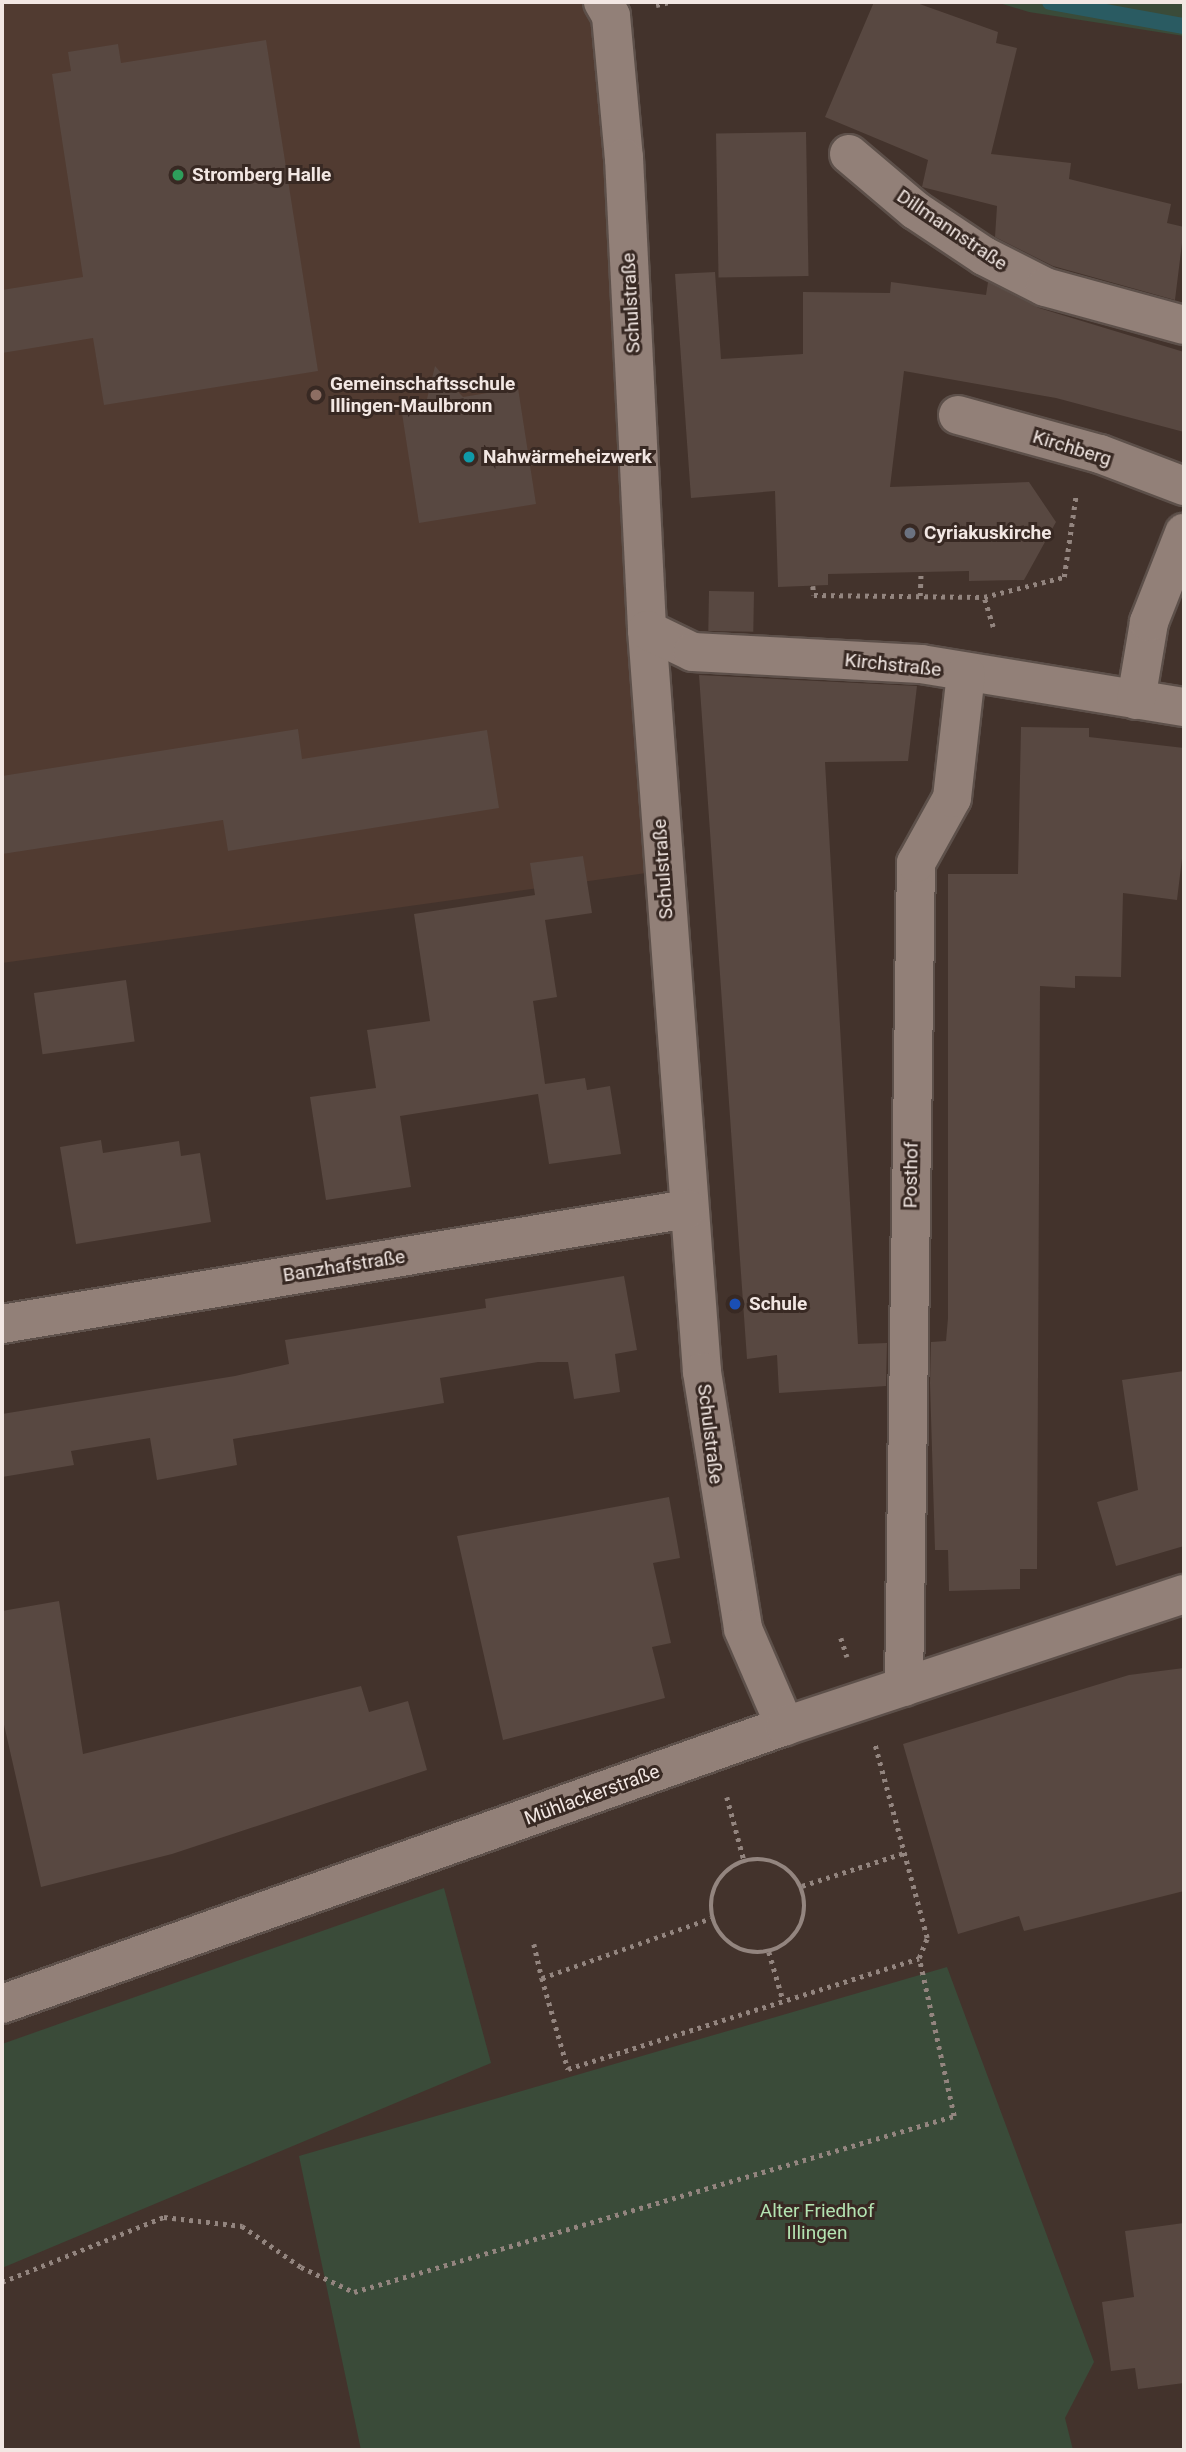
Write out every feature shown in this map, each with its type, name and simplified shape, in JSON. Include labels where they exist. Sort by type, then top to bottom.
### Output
[{"type":"street","name":"Schulstraße","points":[[603,2],[611,16],[624,158],[647,630],[687,1209],[727,1554],[743,1629],[785,1726]]},
{"type":"street","name":"Dillmannstraße","points":[[849,154],[915,210],[996,262],[1045,287],[1184,325]]},
{"type":"street","name":"Kirchberg","points":[[958,415],[1100,454],[1184,486]]},
{"type":"street","points":[[1136,700],[1149,622],[1184,533]]},
{"type":"street","name":"Kirchstraße","points":[[647,630],[693,652],[921,664],[1009,682],[1184,707]]},
{"type":"street","name":"Posthof","points":[[904,1686],[916,863],[952,798],[966,674]]},
{"type":"street","name":"Banzhafstraße","points":[[2,1324],[687,1209]]},
{"type":"street","name":"Mühlackerstraße","points":[[2,2004],[715,1750],[1184,1594]]},
{"type":"path","points":[[813,586],[814,595],[984,597],[1064,577],[1076,494],[1065,489]]},
{"type":"path","points":[[920,571],[920,596]]},
{"type":"path","points":[[984,597],[1009,682]]},
{"type":"path","points":[[2,2282],[164,2217],[242,2226],[301,2267],[354,2292],[954,2116],[919,1958],[927,1938],[907,1852],[841,1638]]},
{"type":"path","points":[[715,1750],[744,1860]]},
{"type":"path","points":[[802,1886],[907,1852]]},
{"type":"path","points":[[744,1860],[779,1864],[802,1886],[802,1925],[790,1941],[769,1952],[735,1948],[711,1918],[716,1882],[744,1860]]},
{"type":"path","points":[[542,1978],[711,1918]]},
{"type":"path","points":[[534,1944],[568,2068],[919,1958]]},
{"type":"path","points":[[769,1952],[783,2000]]},
{"type":"shaded area","name":"Gemeinschaftsschule Illingen-Maulbronn","points":[[2,2],[601,2],[668,870],[2,963]]},
{"type":"green space","points":[[996,2],[1184,2],[1184,36],[1029,12]]},
{"type":"green space","points":[[444,1888],[491,2063],[2,2268],[2,2044]]},
{"type":"green space","name":"Alter Friedhof Illingen","points":[[947,1967],[1094,2362],[1065,2418],[1073,2450],[361,2450],[299,2156]]},
{"type":"building","points":[[874,2],[914,2],[998,32],[996,43],[1017,48],[991,154],[1071,163],[1069,179],[1171,204],[1167,223],[1184,227],[1175,300],[1053,266],[995,237],[997,206],[922,187],[928,160],[825,117]]},
{"type":"building","name":"Stromberg Halle","points":[[266,40],[318,371],[104,405],[93,338],[2,353],[2,290],[83,277],[52,74],[71,71],[68,52],[118,44],[121,63]]},
{"type":"building","points":[[806,132],[809,276],[719,278],[716,134]]},
{"type":"building","points":[[715,272],[721,359],[803,354],[803,292],[890,293],[891,282],[986,295],[988,282],[1039,308],[1184,352],[1184,432],[1056,398],[904,371],[890,487],[1029,482],[1056,522],[1024,580],[969,581],[969,571],[828,574],[828,585],[778,587],[775,491],[691,498],[675,274]]},
{"type":"building","name":"Nahwärmeheizwerk","points":[[435,366],[463,397],[518,388],[536,504],[419,523],[401,407],[426,403]]},
{"type":"building","points":[[709,591],[754,592],[753,632],[708,631]]},
{"type":"building","points":[[699,675],[917,686],[908,761],[825,762],[858,1344],[887,1343],[886,1386],[779,1393],[777,1355],[747,1359]]},
{"type":"building","points":[[1021,727],[1089,728],[1089,737],[1184,748],[1184,842],[1177,900],[1123,893],[1121,977],[1075,976],[1075,988],[1040,986],[1037,1569],[1020,1569],[1020,1589],[949,1591],[948,1550],[935,1550],[930,1383],[931,1342],[946,1341],[948,1318],[948,874],[1018,874]]},
{"type":"building","points":[[298,729],[302,759],[487,730],[499,808],[228,851],[223,820],[2,854],[2,776]]},
{"type":"building","points":[[583,856],[592,913],[545,920],[557,997],[533,1001],[545,1084],[585,1078],[587,1090],[610,1086],[621,1154],[549,1164],[538,1094],[400,1116],[411,1187],[326,1200],[310,1097],[376,1088],[367,1030],[430,1021],[414,914],[535,895],[530,863]]},
{"type":"building","points":[[126,980],[135,1041],[43,1054],[34,993]]},
{"type":"building","points":[[101,1140],[103,1153],[179,1141],[181,1156],[200,1153],[211,1222],[76,1244],[60,1147]]},
{"type":"building","points":[[624,1276],[637,1350],[615,1354],[620,1392],[574,1399],[568,1362],[538,1362],[440,1378],[444,1403],[233,1439],[237,1465],[157,1480],[150,1438],[71,1451],[74,1465],[2,1477],[2,1414],[235,1376],[289,1364],[285,1340],[486,1308],[485,1299]]},
{"type":"building","points":[[1184,1371],[1184,1546],[1116,1566],[1097,1502],[1138,1490],[1122,1380]]},
{"type":"building","points":[[669,1497],[680,1558],[653,1563],[671,1643],[652,1647],[665,1698],[503,1740],[457,1536]]},
{"type":"building","points":[[59,1601],[83,1754],[361,1686],[369,1712],[408,1701],[427,1770],[172,1854],[41,1887],[2,1716],[2,1611]]},
{"type":"building","points":[[1184,1668],[1184,1891],[1024,1931],[1019,1916],[958,1934],[903,1744],[1129,1675]]},
{"type":"building","points":[[1184,2223],[1184,2383],[1138,2389],[1135,2368],[1111,2371],[1102,2302],[1134,2297],[1125,2231]]},
{"type":"waterway","points":[[1050,2],[1184,26]]},
{"type":"place","name":"Stromberg Halle","points":[[178,175]]},
{"type":"place","name":"Gemeinschaftsschule Illingen-Maulbronn","points":[[316,395]]},
{"type":"place","name":"Nahwärmeheizwerk","points":[[469,457]]},
{"type":"place","name":"Cyriakuskirche","points":[[910,533]]},
{"type":"place","name":"Schule","points":[[735,1304]]}]
